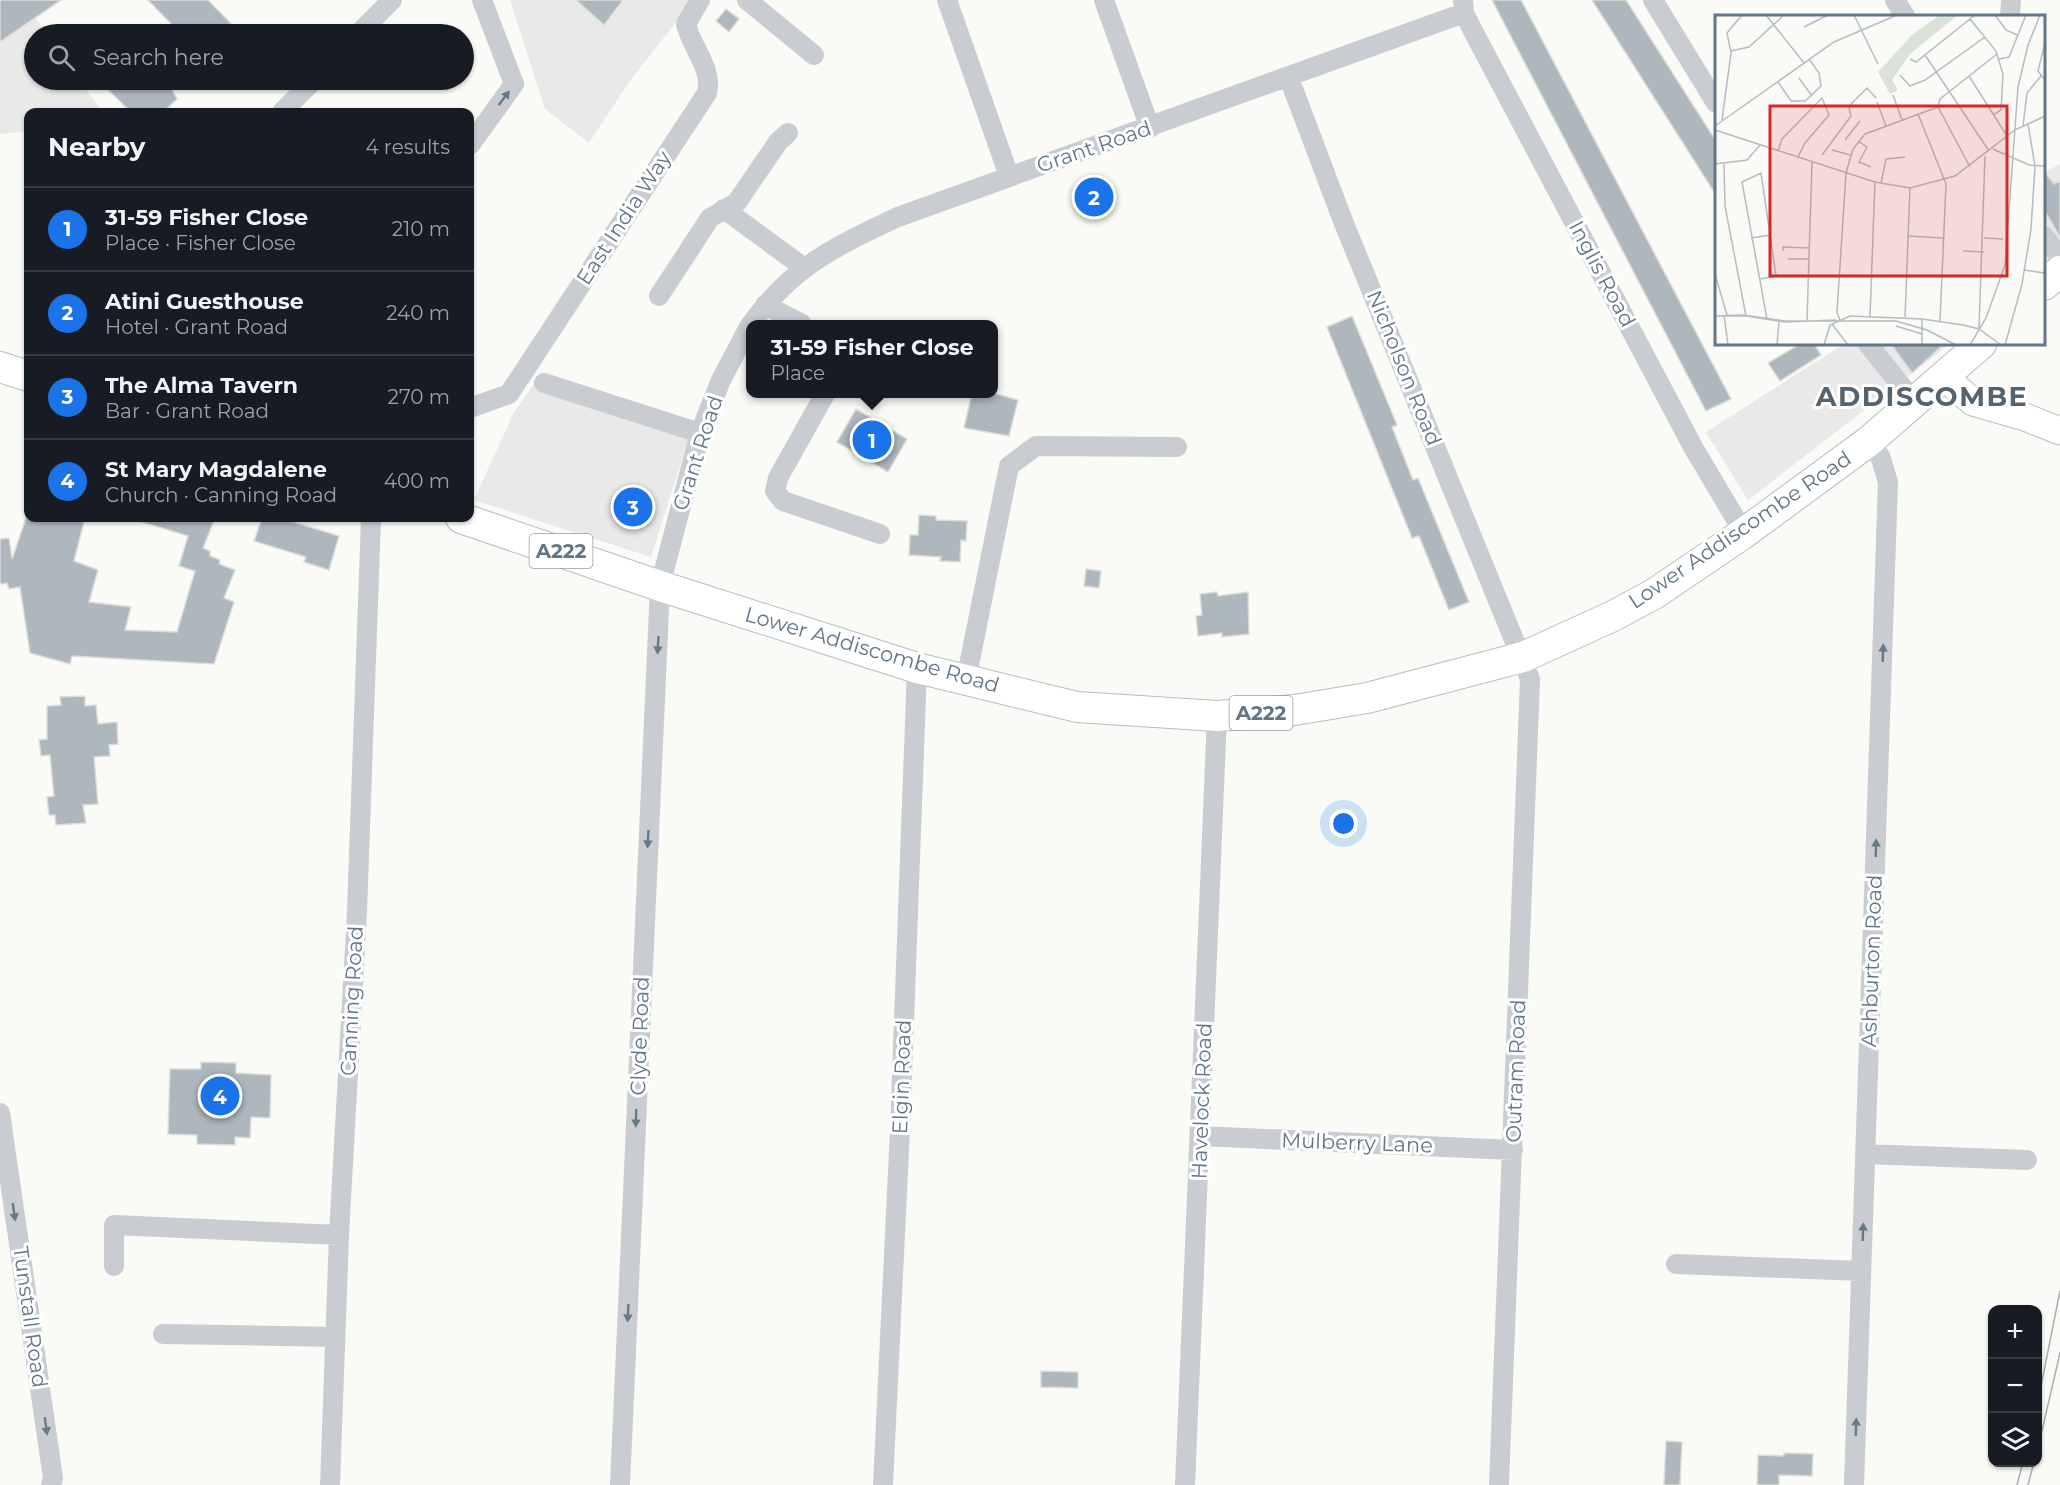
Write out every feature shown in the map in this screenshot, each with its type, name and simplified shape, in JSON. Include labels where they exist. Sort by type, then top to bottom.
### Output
[{"type":"main road","points":[[2045,283],[2060,271]]},
{"type":"main road","name":"Lower Addiscombe Road","points":[[473,522],[660,586],[917,668],[1077,707],[1217,716],[1295,710],[1367,698],[1523,657],[1654,594],[1744,533],[1868,442],[1980,345]]},
{"type":"main road","points":[[0,367],[24,375]]},
{"type":"street","points":[[368,24],[392,0]]},
{"type":"street","points":[[474,139],[514,84],[482,0]]},
{"type":"street","name":"East India Way","points":[[474,407],[509,394],[707,93],[710,82],[707,72],[688,35],[686,24],[700,0]]},
{"type":"street","points":[[747,0],[814,55]]},
{"type":"street","points":[[947,0],[1009,176]]},
{"type":"street","points":[[1104,0],[1150,128]]},
{"type":"street","points":[[1653,0],[1715,101]]},
{"type":"street","points":[[1895,0],[1904,15]]},
{"type":"street","points":[[2010,15],[2011,0]]},
{"type":"street","name":"Grant Road","points":[[754,320],[765,305],[802,267],[832,248],[898,217],[1289,78],[1464,6]]},
{"type":"street","name":"Inglis Road","points":[[1464,6],[1693,447],[1744,533]]},
{"type":"street","name":"Nicholson Road","points":[[1289,78],[1347,232],[1523,657]]},
{"type":"street","points":[[286,108],[304,90]]},
{"type":"street","points":[[659,296],[710,218],[737,202],[778,142],[788,133]]},
{"type":"street","points":[[724,209],[802,267]]},
{"type":"street","points":[[2045,238],[2060,257]]},
{"type":"street","points":[[765,305],[794,320]]},
{"type":"street","name":"Grant Road","points":[[660,586],[700,433],[721,380],[746,334]]},
{"type":"street","points":[[1869,345],[1915,403]]},
{"type":"street","points":[[1944,377],[1973,402],[2025,417],[2060,431]]},
{"type":"street","points":[[544,382],[700,433]]},
{"type":"street","points":[[822,398],[778,478],[775,491],[783,501],[880,534]]},
{"type":"street","name":"Ashburton Road","points":[[1854,1485],[1888,482],[1880,456],[1868,442]]},
{"type":"street","points":[[966,680],[1009,466],[1036,446],[1177,447]]},
{"type":"street","name":"Canning Road","points":[[330,1485],[339,1235],[357,906],[370,522]]},
{"type":"street","name":"Clyde Road","points":[[620,1485],[660,586]]},
{"type":"street","name":"Outram Road","points":[[1499,1485],[1530,679],[1523,657]]},
{"type":"street","name":"Elgin Road","points":[[883,1485],[900,1130],[917,668]]},
{"type":"street","name":"Havelock Road","points":[[1185,1485],[1217,716]]},
{"type":"street","name":"Tunstall Road","points":[[0,1120],[53,1478],[51,1485]]},
{"type":"street","name":"Mulberry Lane","points":[[1200,1136],[1513,1150]]},
{"type":"street","points":[[1866,1154],[2027,1160]]},
{"type":"street","points":[[114,1266],[114,1226],[339,1235]]},
{"type":"street","points":[[1676,1264],[1861,1271]]},
{"type":"street","points":[[164,1334],[335,1338]]},
{"type":"shaded area","points":[[0,0],[22,0],[40,24],[24,24],[24,90],[86,90],[100,108],[24,108],[24,131],[0,134]]},
{"type":"shaded area","points":[[510,0],[693,0],[627,85],[589,143],[545,109]]},
{"type":"shaded area","points":[[2060,164],[2060,252],[2045,265],[2045,172]]},
{"type":"shaded area","points":[[1842,345],[1949,345],[1748,500],[1706,432]]},
{"type":"shaded area","points":[[535,383],[690,435],[651,557],[474,500],[514,412]]},
{"type":"building","points":[[0,0],[61,0],[24,24],[0,42]]},
{"type":"building","points":[[148,0],[208,0],[231,24],[171,24]]},
{"type":"building","points":[[576,0],[623,0],[604,25]]},
{"type":"building","points":[[1492,0],[1521,0],[1731,399],[1706,411]]},
{"type":"building","points":[[1592,0],[1626,0],[1715,139],[1715,193]]},
{"type":"building","points":[[726,9],[739,19],[729,32],[716,21]]},
{"type":"building","points":[[108,90],[172,90],[177,99],[167,108],[127,108]]},
{"type":"building","points":[[2045,173],[2054,184],[2060,181],[2060,237],[2045,211]]},
{"type":"building","points":[[1352,316],[1397,425],[1392,427],[1413,480],[1418,478],[1469,602],[1449,610],[1419,536],[1412,538],[1327,327]]},
{"type":"building","points":[[1798,345],[1815,345],[1821,355],[1780,381],[1768,363]]},
{"type":"building","points":[[1892,345],[1943,345],[1912,373]]},
{"type":"building","points":[[998,394],[1018,400],[1009,436],[964,428],[971,398],[998,398]]},
{"type":"building","points":[[856,409],[907,439],[888,472],[837,442]]},
{"type":"building","points":[[919,515],[936,516],[936,520],[967,521],[966,541],[961,540],[960,562],[940,561],[941,557],[909,555],[910,535],[918,535]]},
{"type":"building","points":[[25,522],[84,522],[74,561],[98,570],[89,602],[131,607],[125,630],[177,632],[195,571],[179,566],[188,536],[142,522],[213,522],[203,548],[210,551],[210,556],[220,560],[219,564],[235,570],[224,598],[234,602],[214,664],[72,656],[70,664],[30,653],[20,587],[9,589],[7,583],[0,584],[0,539],[9,538],[12,559]]},
{"type":"building","points":[[261,522],[293,522],[339,536],[329,570],[304,562],[306,557],[254,541]]},
{"type":"building","points":[[1086,569],[1101,571],[1099,588],[1084,586]]},
{"type":"building","points":[[1217,592],[1218,596],[1248,592],[1249,634],[1222,637],[1222,633],[1198,636],[1196,616],[1202,615],[1200,594]]},
{"type":"building","points":[[85,696],[85,706],[96,705],[98,724],[117,722],[118,744],[109,745],[110,756],[94,757],[98,804],[83,805],[86,823],[56,825],[55,815],[49,815],[47,797],[54,796],[50,755],[41,756],[39,740],[47,739],[47,706],[61,705],[60,697]]},
{"type":"building","points":[[201,1062],[236,1063],[236,1073],[271,1075],[270,1118],[251,1117],[250,1138],[235,1137],[235,1145],[197,1144],[197,1135],[168,1134],[170,1069],[201,1069]]},
{"type":"building","points":[[1041,1371],[1078,1372],[1078,1388],[1041,1387]]},
{"type":"building","points":[[1666,1441],[1682,1442],[1680,1485],[1664,1485]]},
{"type":"building","points":[[1784,1453],[1813,1454],[1812,1476],[1779,1475],[1779,1485],[1757,1485],[1758,1455],[1784,1456]]},
{"type":"tram line","points":[[2042,1381],[2060,1291]]},
{"type":"tram line","points":[[2042,1431],[2060,1353]]},
{"type":"tram line","points":[[2017,1485],[2022,1467]]},
{"type":"tram line","points":[[2028,1485],[2033,1467]]},
{"type":"place","name":"Atini Guesthouse","points":[[1094,197]]},
{"type":"place","name":"31-59 Fisher Close","points":[[872,440]]},
{"type":"place","name":"The Alma Tavern","points":[[633,507]]},
{"type":"place","name":"St Mary Magdalene","points":[[220,1096]]},
{"type":"district","name":"ADDISCOMBE","points":[[1922,397]]}]
